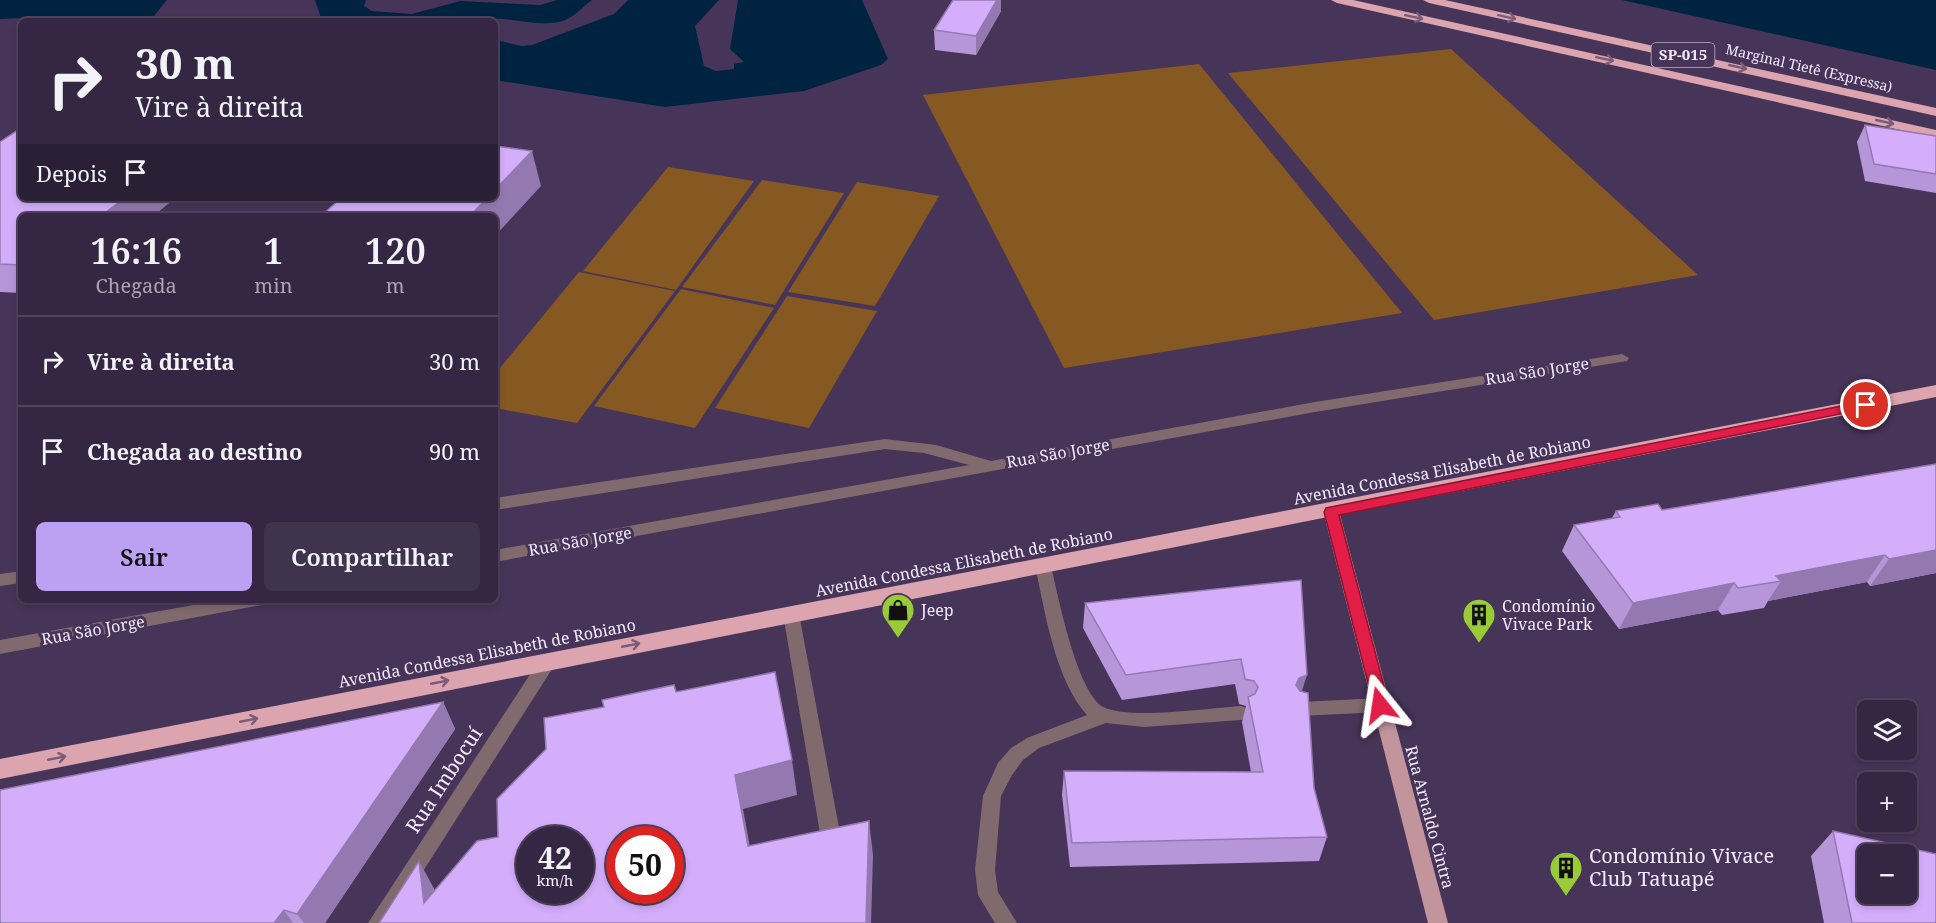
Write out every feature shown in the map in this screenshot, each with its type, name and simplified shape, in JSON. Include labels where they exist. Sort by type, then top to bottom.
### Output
[{"type":"highway","points":[[1337,0],[1936,134]]},
{"type":"highway","name":"Marginal Tietê (Expressa)","points":[[1429,0],[1936,112]]},
{"type":"highway","name":"Avenida Condessa Elisabeth de Robiano","points":[[0,769],[548,660],[1331,512],[1936,391]]},
{"type":"main road","name":"Rua Arnaldo Cintra","points":[[1331,512],[1437,923]]},
{"type":"street","name":"Rua São Jorge","points":[[498,555],[1315,407],[1622,358]]},
{"type":"street","points":[[498,504],[885,444],[934,448],[989,465]]},
{"type":"street","points":[[1043,566],[1076,685],[1087,705],[1104,716]]},
{"type":"street","points":[[0,580],[18,577]]},
{"type":"street","name":"Rua São Jorge","points":[[0,647],[240,603]]},
{"type":"street","points":[[790,614],[809,705],[830,833]]},
{"type":"street","name":"Rua Imbocuí","points":[[378,923],[548,660]]},
{"type":"street","points":[[1300,709],[1380,705]]},
{"type":"street","points":[[1007,923],[988,895],[985,870],[992,796],[1005,769],[1017,754],[1033,743],[1104,716],[1149,719],[1241,713]]},
{"type":"shaded area","points":[[1451,49],[1698,275],[1434,320],[1228,73]]},
{"type":"shaded area","points":[[1199,64],[1402,313],[1064,368],[923,95]]},
{"type":"shaded area","points":[[668,167],[754,181],[676,290],[583,271]]},
{"type":"shaded area","points":[[762,180],[844,193],[775,305],[682,287]]},
{"type":"shaded area","points":[[857,182],[939,196],[875,306],[788,292]]},
{"type":"shaded area","points":[[579,272],[675,291],[577,423],[498,409],[498,370]]},
{"type":"shaded area","points":[[681,289],[774,308],[695,428],[594,406]]},
{"type":"shaded area","points":[[787,296],[877,311],[809,428],[715,408]]},
{"type":"water","points":[[0,0],[167,0],[152,18],[0,19]]},
{"type":"water","points":[[315,0],[366,0],[364,6],[372,11],[412,14],[460,1],[540,5],[557,0],[592,0],[565,20],[554,23],[498,18],[321,18]]},
{"type":"water","points":[[628,0],[719,0],[695,26],[704,66],[716,71],[734,69],[734,64],[744,62],[730,49],[738,0],[862,0],[888,59],[881,65],[804,91],[665,107],[498,80],[498,41],[522,46],[532,45],[614,14]]},
{"type":"water","points":[[1622,0],[1936,0],[1936,70]]},
{"type":"building","points":[[953,0],[997,0],[976,36],[934,30]]},
{"type":"building","points":[[1865,125],[1936,136],[1936,174],[1874,164]]},
{"type":"building","points":[[18,130],[18,201],[121,201],[106,212],[109,213],[18,213],[18,265],[0,264],[0,142]]},
{"type":"building","points":[[498,146],[532,151],[498,187]]},
{"type":"building","points":[[338,201],[484,201],[473,213],[324,213]]},
{"type":"building","points":[[1936,464],[1936,550],[1889,559],[1885,555],[1776,576],[1781,581],[1738,588],[1734,583],[1633,603],[1574,525],[1620,517],[1616,511],[1658,504],[1662,510]]},
{"type":"building","points":[[1301,580],[1307,675],[1299,678],[1296,685],[1300,691],[1308,693],[1314,788],[1327,837],[1072,843],[1064,771],[1263,772],[1248,697],[1255,694],[1258,687],[1254,681],[1245,679],[1241,659],[1126,675],[1085,603]]},
{"type":"building","points":[[775,672],[792,760],[735,775],[748,846],[869,821],[866,923],[379,923],[419,861],[424,903],[477,841],[498,837],[497,799],[546,749],[544,718],[604,707],[602,700],[674,685],[676,692]]},
{"type":"building","points":[[443,702],[297,914],[284,910],[274,923],[0,923],[0,790]]},
{"type":"building","points":[[1833,831],[1891,844],[1857,844],[1857,904],[1917,904],[1917,850],[1936,854],[1936,923],[1852,923]]},
{"type":"place","name":"Jeep","points":[[898,639]]},
{"type":"place","name":"Condomínio Vivace Park","points":[[1479,644]]},
{"type":"place","name":"Condomínio Vivace Club Tatuapé","points":[[1566,897]]},
{"type":"route","points":[[1380,705],[1331,512],[1866,405]]}]
